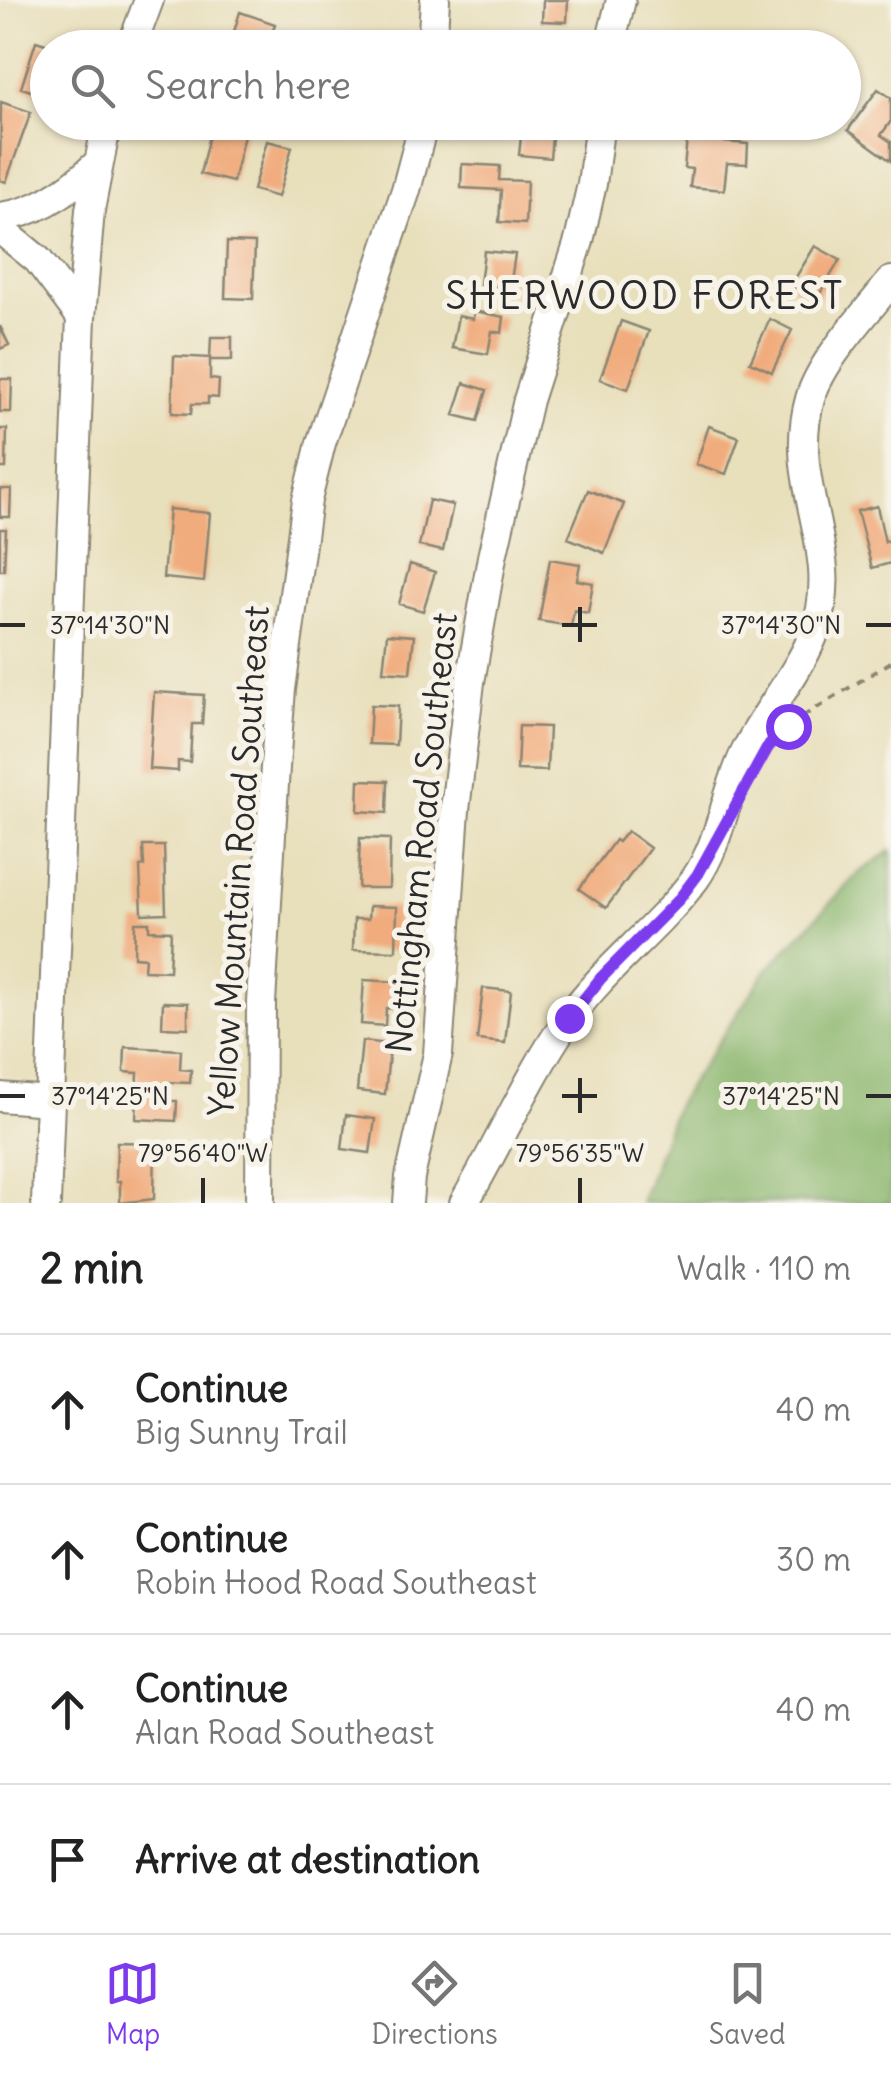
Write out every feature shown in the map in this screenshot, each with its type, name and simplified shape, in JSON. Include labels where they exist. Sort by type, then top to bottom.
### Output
[{"type":"street","points":[[137,30],[149,0]]},
{"type":"street","points":[[433,30],[435,0]]},
{"type":"street","points":[[614,30],[621,0]]},
{"type":"street","points":[[46,1203],[81,316],[102,140]]},
{"type":"street","name":"Yellow Mountain Road Southeast","points":[[260,1203],[260,1004],[281,689],[298,558],[321,443],[419,140]]},
{"type":"street","name":"Nottingham Road Southeast","points":[[408,1203],[410,1177],[438,1054],[455,810],[480,628],[528,400],[579,241],[598,140]]},
{"type":"street","points":[[0,217],[37,207],[70,188],[97,164]]},
{"type":"street","points":[[0,229],[38,260],[81,316]]},
{"type":"street","points":[[464,1203],[569,1018],[601,978],[680,898],[704,864],[744,754],[812,640],[820,615],[825,567],[808,502],[803,460],[810,396],[823,370],[891,281]]},
{"type":"street","points":[[0,1097],[49,1101]]},
{"type":"path","points":[[788,726],[891,662]]},
{"type":"green space","points":[[891,851],[891,1203],[640,1203],[677,1103],[767,970],[859,873]]},
{"type":"building","points":[[543,0],[568,0],[567,22],[542,21]]},
{"type":"building","points":[[240,12],[275,24],[273,30],[234,30]]},
{"type":"building","points":[[30,60],[30,91],[21,88]]},
{"type":"building","points":[[878,89],[891,98],[891,121],[881,135],[891,142],[891,161],[861,139],[861,112]]},
{"type":"building","points":[[1,102],[30,115],[6,182],[0,180]]},
{"type":"building","points":[[208,140],[243,140],[233,182],[200,174]]},
{"type":"building","points":[[521,140],[552,140],[550,158],[519,155]]},
{"type":"building","points":[[687,140],[748,144],[747,164],[727,163],[724,190],[690,187],[692,169],[684,168]]},
{"type":"building","points":[[267,141],[292,147],[278,197],[253,190]]},
{"type":"building","points":[[462,164],[500,166],[499,180],[527,181],[525,224],[499,222],[501,190],[461,188]]},
{"type":"building","points":[[227,242],[255,243],[253,299],[225,298]]},
{"type":"building","points":[[815,246],[840,260],[816,300],[791,285]]},
{"type":"building","points":[[484,251],[515,254],[510,288],[480,285]]},
{"type":"building","points":[[474,311],[504,317],[502,333],[492,331],[488,354],[452,348],[458,316],[473,319]]},
{"type":"building","points":[[770,319],[792,330],[772,372],[750,362]]},
{"type":"building","points":[[621,321],[649,331],[628,389],[600,379]]},
{"type":"building","points":[[0,326],[9,345],[0,349]]},
{"type":"building","points":[[211,337],[232,337],[232,360],[210,360],[210,379],[219,380],[218,398],[208,397],[208,404],[192,404],[191,414],[172,413],[174,356],[210,358]]},
{"type":"building","points":[[0,379],[12,379],[11,412],[0,412]]},
{"type":"building","points":[[464,383],[487,390],[478,421],[454,415]]},
{"type":"building","points":[[709,426],[739,437],[726,474],[696,464]]},
{"type":"building","points":[[0,429],[7,429],[6,468],[0,468]]},
{"type":"building","points":[[0,489],[11,489],[10,517],[0,517]]},
{"type":"building","points":[[588,490],[624,504],[604,553],[568,538]]},
{"type":"building","points":[[429,500],[453,505],[443,551],[419,546]]},
{"type":"building","points":[[877,506],[885,542],[891,540],[891,563],[872,568],[857,511]]},
{"type":"building","points":[[169,509],[210,513],[204,582],[163,578]]},
{"type":"building","points":[[0,529],[6,529],[4,570],[0,570]]},
{"type":"building","points":[[550,559],[580,564],[577,580],[593,583],[588,613],[574,610],[571,626],[539,621]]},
{"type":"building","points":[[410,564],[435,572],[423,611],[399,604]]},
{"type":"building","points":[[387,634],[414,636],[410,673],[383,671]]},
{"type":"building","points":[[154,692],[204,695],[202,724],[192,724],[190,762],[178,761],[178,771],[149,769]]},
{"type":"building","points":[[371,705],[398,706],[396,745],[369,744]]},
{"type":"building","points":[[519,726],[549,727],[547,771],[517,770]]},
{"type":"building","points":[[359,780],[388,781],[387,813],[358,811]]},
{"type":"building","points":[[627,831],[650,848],[606,908],[579,889],[615,840],[618,842]]},
{"type":"building","points":[[360,838],[390,839],[389,888],[358,888]]},
{"type":"building","points":[[143,846],[164,846],[166,913],[142,914]]},
{"type":"building","points":[[369,906],[397,907],[396,951],[353,950],[354,919],[368,919]]},
{"type":"building","points":[[135,922],[149,922],[149,930],[171,931],[169,971],[144,970],[145,958],[134,957]]},
{"type":"building","points":[[364,980],[400,982],[399,1009],[386,1008],[385,1026],[361,1024]]},
{"type":"building","points":[[483,988],[511,991],[505,1043],[477,1040]]},
{"type":"building","points":[[163,1002],[188,1003],[188,1028],[162,1027]]},
{"type":"building","points":[[362,1041],[390,1044],[385,1094],[357,1091]]},
{"type":"building","points":[[125,1047],[181,1050],[180,1069],[191,1070],[190,1083],[167,1082],[166,1101],[177,1101],[176,1121],[136,1119],[138,1073],[124,1072]]},
{"type":"building","points":[[346,1115],[375,1119],[370,1153],[342,1149]]},
{"type":"building","points":[[117,1142],[155,1143],[154,1199],[120,1203]]},
{"type":"district","name":"SHERWOOD FOREST","points":[[645,296]]},
{"type":"route","points":[[569,1018],[698,874],[744,786],[768,747],[788,726]]}]
